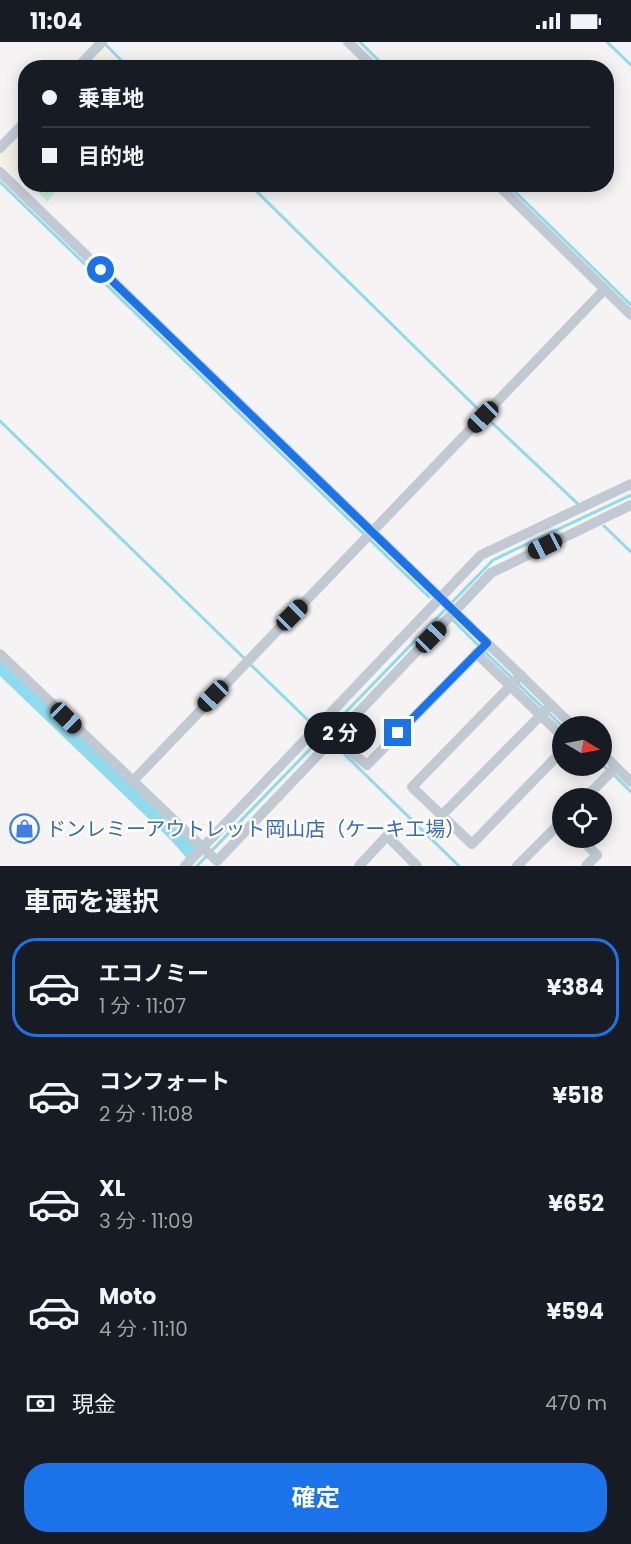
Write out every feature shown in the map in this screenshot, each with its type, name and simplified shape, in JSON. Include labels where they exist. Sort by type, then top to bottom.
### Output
[{"type":"street","points":[[85,60],[102,42]]},
{"type":"street","points":[[348,42],[367,60]]},
{"type":"street","points":[[0,148],[18,129]]},
{"type":"street","points":[[0,172],[18,190]]},
{"type":"street","points":[[20,192],[369,536],[449,610],[481,648],[545,710],[552,721]]},
{"type":"street","points":[[505,192],[631,315]]},
{"type":"street","points":[[132,782],[605,289]]},
{"type":"street","points":[[0,654],[217,861],[335,738],[449,610],[481,555],[631,484]]},
{"type":"street","points":[[185,866],[449,610],[491,573],[631,505]]},
{"type":"street","points":[[335,738],[367,765],[481,648]]},
{"type":"street","points":[[516,681],[412,787],[472,844],[552,761]]},
{"type":"street","points":[[545,710],[556,716]]},
{"type":"street","points":[[441,816],[545,710]]},
{"type":"street","points":[[612,771],[631,782]]},
{"type":"street","points":[[595,788],[607,776]]},
{"type":"street","points":[[517,866],[552,831]]},
{"type":"street","points":[[359,866],[387,836],[417,866]]},
{"type":"street","points":[[214,839],[228,847]]},
{"type":"street","points":[[586,866],[597,855],[590,848]]},
{"type":"green space","points":[[38,192],[54,192],[48,202]]},
{"type":"sand","points":[[103,47],[116,60],[91,60]]},
{"type":"sand","points":[[18,134],[18,169],[12,175],[0,163],[0,153]]},
{"type":"waterway","points":[[360,42],[378,60]]},
{"type":"waterway","points":[[607,42],[631,65]]},
{"type":"waterway","points":[[105,44],[121,60]]},
{"type":"waterway","points":[[0,182],[429,597]]},
{"type":"waterway","points":[[257,192],[482,413]]},
{"type":"waterway","points":[[515,192],[631,305]]},
{"type":"waterway","points":[[487,418],[577,503]]},
{"type":"waterway","points":[[0,421],[245,659]]},
{"type":"waterway","points":[[197,866],[493,560],[631,495]]},
{"type":"waterway","points":[[604,526],[631,552]]},
{"type":"waterway","points":[[452,619],[479,646]]},
{"type":"waterway","points":[[484,651],[552,716]]},
{"type":"waterway","points":[[250,664],[311,723]]},
{"type":"waterway","points":[[0,665],[192,852]]},
{"type":"waterway","points":[[335,745],[459,866]]},
{"type":"waterway","points":[[613,774],[631,792]]},
{"type":"waterway","points":[[183,842],[186,855]]},
{"type":"place","name":"ドンレミーアウトレット岡山店（ケーキ工場）","points":[[25,829]]},
{"type":"route","points":[[101,270],[487,643],[398,733]]}]
